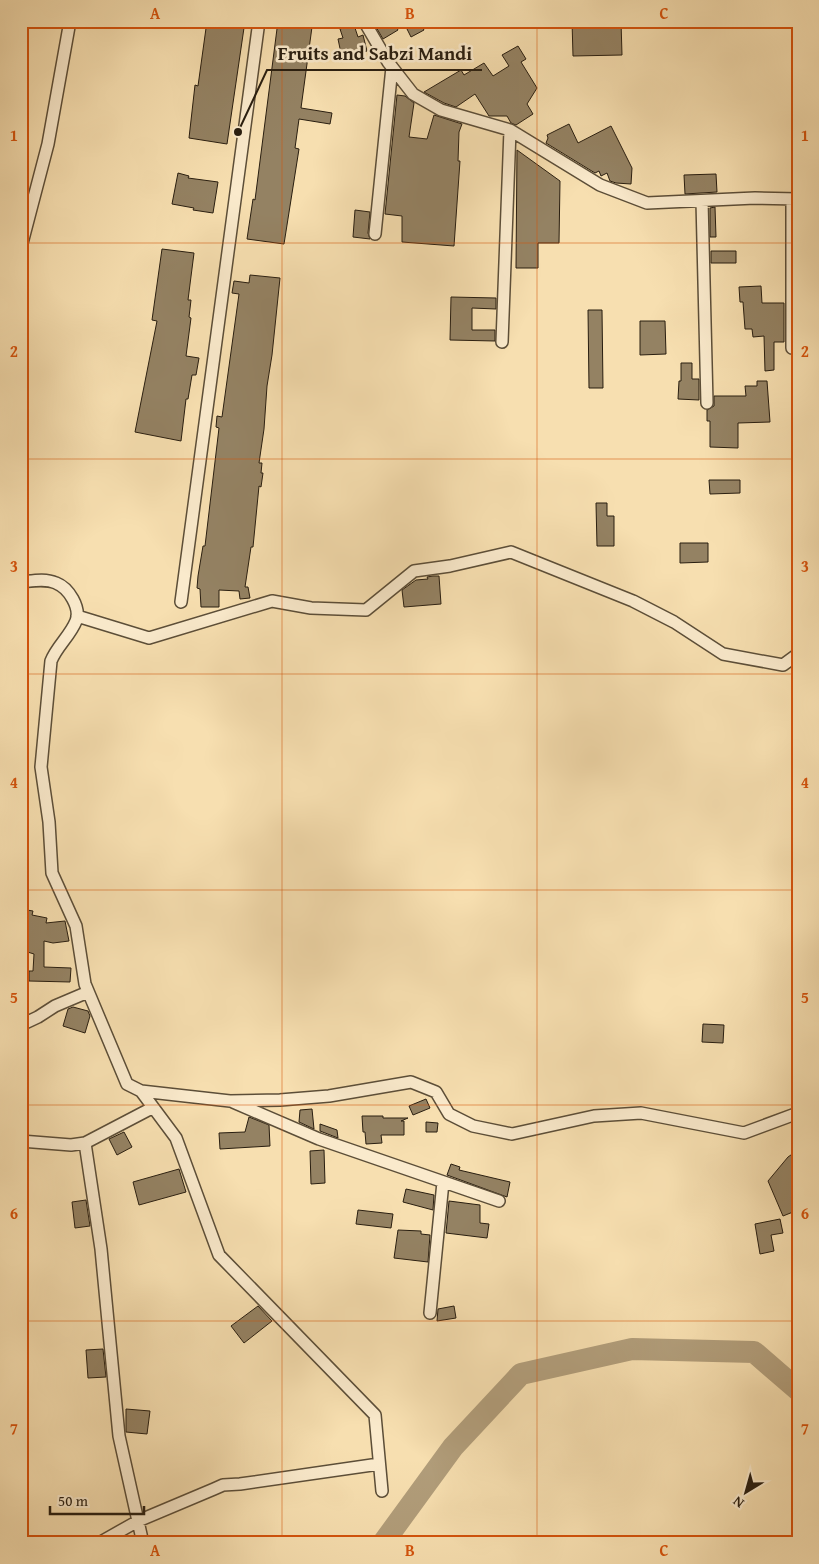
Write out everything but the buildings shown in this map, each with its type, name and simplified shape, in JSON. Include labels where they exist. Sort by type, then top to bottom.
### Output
[{"type":"street","points":[[21,247],[48,144],[70,21]]},
{"type":"street","points":[[181,602],[259,21]]},
{"type":"street","points":[[364,21],[392,67],[413,94],[441,110],[510,130],[600,185],[647,203],[755,198],[795,199],[792,348]]},
{"type":"street","points":[[375,234],[392,67]]},
{"type":"street","points":[[502,342],[510,130]]},
{"type":"street","points":[[702,201],[707,403]]},
{"type":"street","points":[[77,616],[149,638],[272,601],[311,608],[366,610],[414,571],[450,566],[511,552],[633,601],[674,622],[723,654],[783,665],[798,654]]},
{"type":"street","points":[[21,582],[44,580],[57,583],[74,600],[77,609],[76,620],[51,661],[42,767],[49,822],[52,873],[76,926],[85,984],[127,1084],[140,1091],[230,1101],[280,1100],[329,1096],[411,1082],[436,1092],[449,1114],[473,1126],[512,1134],[594,1116],[641,1113],[744,1133],[798,1112]]},
{"type":"street","points":[[21,1025],[55,1006],[88,992]]},
{"type":"street","points":[[140,1091],[176,1138],[219,1254],[375,1415],[382,1491]]},
{"type":"street","points":[[230,1101],[319,1139],[499,1201]]},
{"type":"street","points":[[21,1141],[71,1145],[85,1143],[152,1108]]},
{"type":"street","points":[[85,1143],[101,1249],[120,1436],[142,1539]]},
{"type":"street","points":[[430,1312],[443,1182]]},
{"type":"street","points":[[99,1543],[138,1521],[223,1485],[379,1464]]},
{"type":"waterway","points":[[383,1543],[453,1447],[521,1374],[632,1349],[754,1352],[798,1390]]},
{"type":"place","name":"Fruits and Sabzi Mandi","points":[[238,132]]}]
